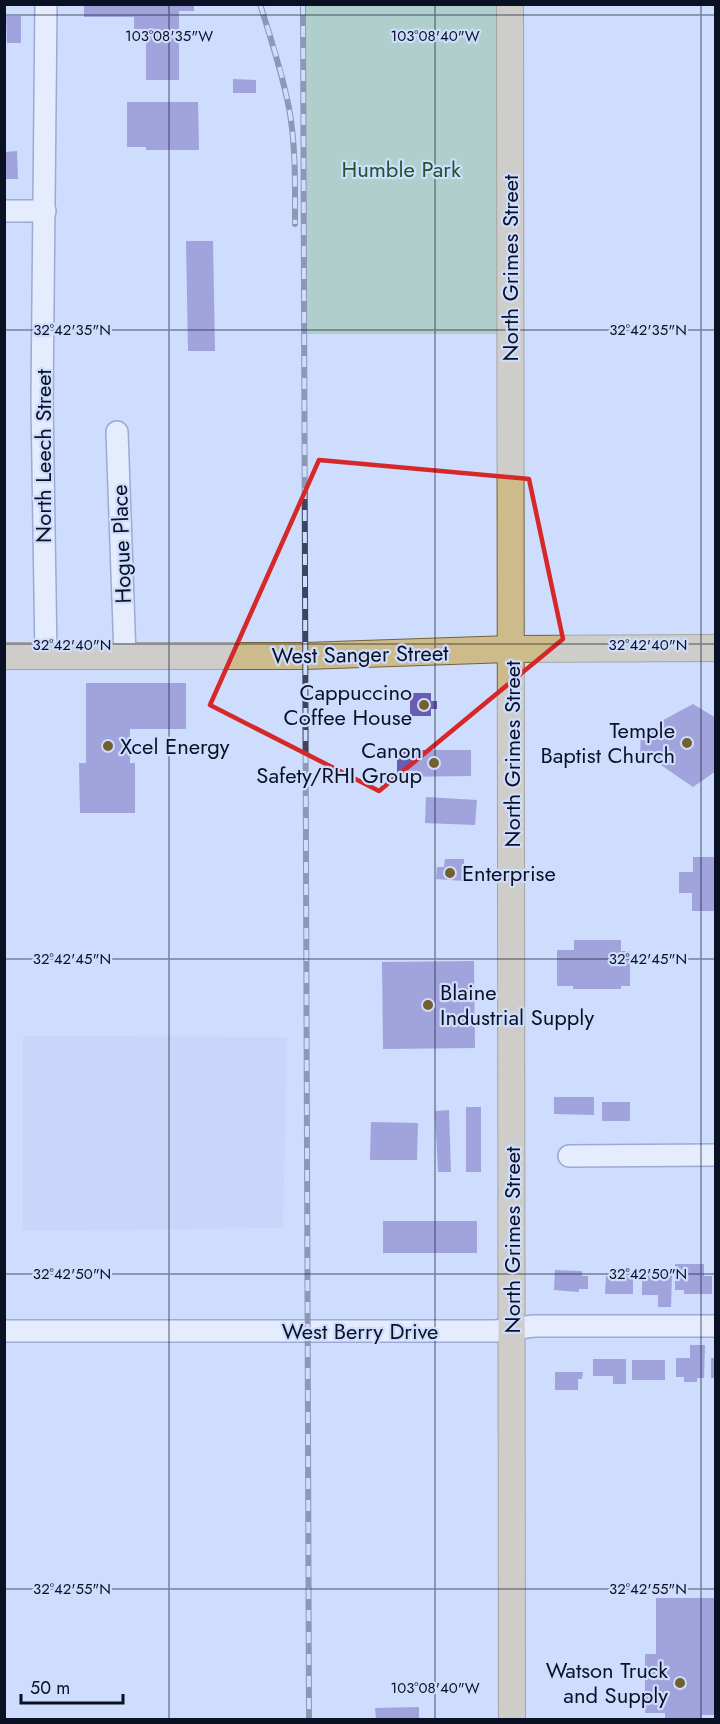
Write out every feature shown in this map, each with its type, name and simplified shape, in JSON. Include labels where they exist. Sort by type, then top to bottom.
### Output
[{"type":"main road","name":"North Grimes Street","points":[[510,4],[512,1719]]},
{"type":"main road","name":"West Sanger Street","points":[[4,656],[316,656],[512,650],[716,648]]},
{"type":"street","name":"North Leech Street","points":[[46,4],[42,401],[46,656]]},
{"type":"street","points":[[4,211],[45,211]]},
{"type":"street","name":"Hogue Place","points":[[117,432],[125,656]]},
{"type":"street","points":[[569,1156],[716,1155]]},
{"type":"street","name":"West Berry Drive","points":[[4,1331],[716,1326]]},
{"type":"highlighted area","points":[[319,460],[529,479],[563,639],[379,791],[210,705]]},
{"type":"shaded area","points":[[23,1036],[287,1037],[283,1228],[23,1231]]},
{"type":"green space","name":"Humble Park","points":[[303,5],[498,5],[499,334],[304,334]]},
{"type":"building","points":[[84,4],[194,4],[194,11],[179,11],[179,80],[146,80],[146,29],[134,29],[134,17],[84,17]]},
{"type":"building","points":[[6,16],[21,16],[21,43],[7,43]]},
{"type":"building","points":[[233,79],[256,80],[256,93],[233,93]]},
{"type":"building","points":[[127,102],[198,102],[199,150],[146,150],[146,147],[127,147]]},
{"type":"building","points":[[17,151],[18,179],[4,179],[4,152]]},
{"type":"building","points":[[186,241],[213,241],[215,351],[188,351]]},
{"type":"building","name":"Xcel Energy","points":[[86,683],[186,683],[186,729],[130,729],[130,763],[135,763],[135,813],[80,813],[79,763],[86,763]]},
{"type":"building","points":[[410,693],[431,693],[431,701],[437,701],[437,709],[431,709],[431,716],[410,716]]},
{"type":"building","name":"Temple Baptist Church","points":[[693,704],[716,718],[716,771],[693,787],[658,763],[658,756],[640,756],[641,731],[658,731],[658,723]]},
{"type":"building","name":"Canon Safety/RHI Group","points":[[397,750],[471,750],[471,776],[397,777]]},
{"type":"building","points":[[426,797],[477,800],[475,825],[425,823]]},
{"type":"building","points":[[693,857],[716,857],[716,911],[692,911],[692,893],[679,893],[679,872],[693,872]]},
{"type":"building","name":"Enterprise","points":[[445,859],[464,859],[464,881],[436,879],[437,867],[444,867]]},
{"type":"building","points":[[574,940],[621,940],[621,951],[630,951],[630,986],[621,986],[621,989],[573,989],[573,986],[557,986],[557,950],[574,950]]},
{"type":"building","name":"Blaine Industrial Supply","points":[[474,961],[475,1048],[383,1049],[382,962]]},
{"type":"building","points":[[554,1097],[594,1097],[594,1115],[554,1114]]},
{"type":"building","points":[[602,1102],[630,1102],[630,1121],[602,1121]]},
{"type":"building","points":[[466,1107],[481,1107],[481,1172],[466,1172]]},
{"type":"building","points":[[449,1110],[451,1172],[438,1172],[435,1111]]},
{"type":"building","points":[[371,1122],[418,1123],[417,1160],[370,1160]]},
{"type":"building","points":[[383,1221],[477,1221],[477,1253],[383,1253]]},
{"type":"building","points":[[675,1264],[704,1264],[704,1276],[712,1276],[712,1294],[684,1294],[684,1290],[675,1290]]},
{"type":"building","points":[[555,1270],[582,1271],[582,1276],[588,1276],[588,1289],[579,1289],[579,1292],[554,1290]]},
{"type":"building","points":[[642,1274],[672,1274],[671,1307],[658,1307],[658,1295],[642,1295]]},
{"type":"building","points":[[606,1276],[633,1276],[633,1294],[605,1294]]},
{"type":"building","points":[[690,1345],[705,1345],[704,1378],[697,1378],[697,1382],[684,1382],[684,1377],[676,1377],[676,1358],[690,1358]]},
{"type":"building","points":[[711,1358],[716,1358],[716,1378],[711,1378]]},
{"type":"building","points":[[593,1359],[626,1359],[626,1384],[613,1384],[613,1376],[593,1376]]},
{"type":"building","points":[[632,1360],[665,1360],[665,1380],[632,1380]]},
{"type":"building","points":[[555,1372],[583,1372],[582,1379],[578,1379],[578,1390],[555,1390]]},
{"type":"building","name":"Watson Truck and Supply","points":[[656,1598],[716,1598],[716,1715],[702,1715],[702,1720],[665,1720],[665,1713],[645,1713],[645,1654],[656,1654]]},
{"type":"building","points":[[419,1707],[419,1720],[376,1720],[375,1708]]},
{"type":"railway","points":[[260,4],[280,69],[289,108],[294,151],[295,224]]},
{"type":"railway","points":[[303,4],[309,1720]]},
{"type":"place","name":"Cappuccino Coffee House","points":[[424,705]]},
{"type":"place","name":"Temple Baptist Church","points":[[687,743]]},
{"type":"place","name":"Xcel Energy","points":[[108,746]]},
{"type":"place","name":"Canon Safety/RHI Group","points":[[434,763]]},
{"type":"place","name":"Enterprise","points":[[450,873]]},
{"type":"place","name":"Blaine Industrial Supply","points":[[428,1005]]},
{"type":"place","name":"Watson Truck and Supply","points":[[680,1683]]}]
